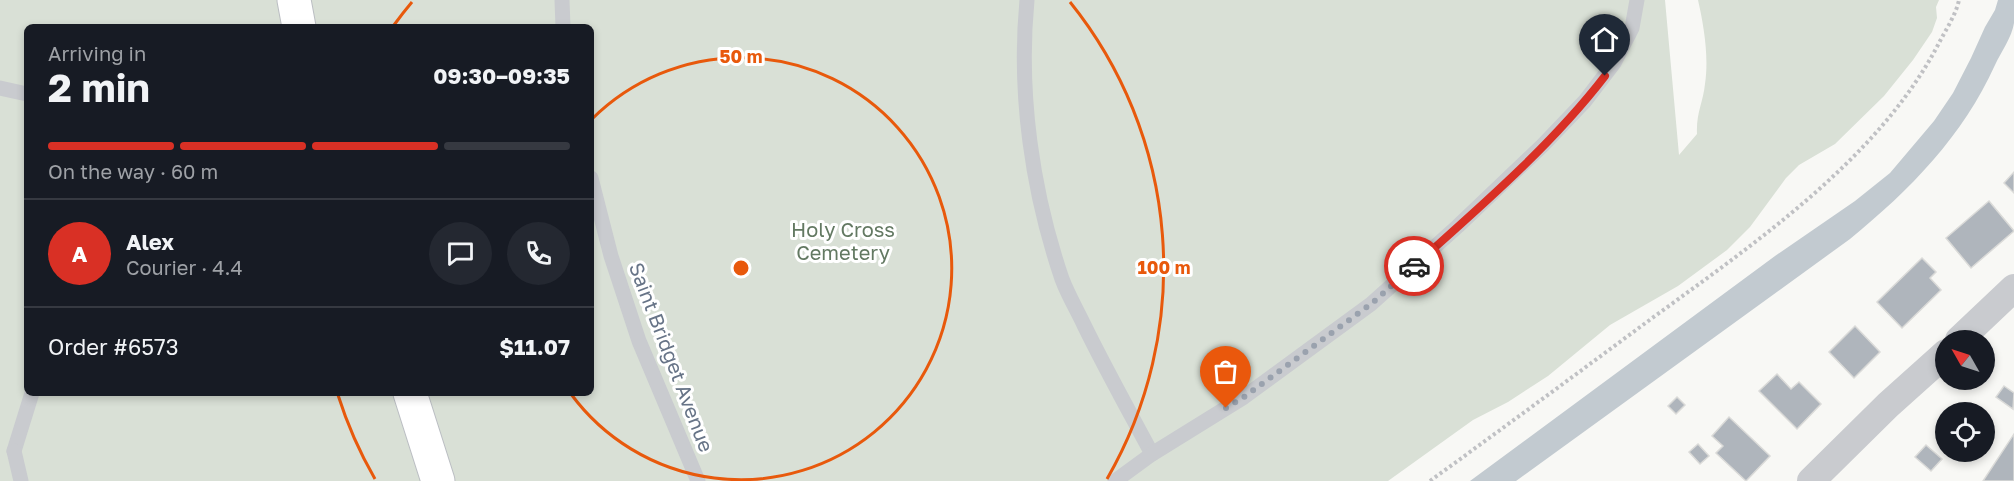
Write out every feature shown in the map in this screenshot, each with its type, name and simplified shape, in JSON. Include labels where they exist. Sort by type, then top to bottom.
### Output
[{"type":"main road","points":[[294,0],[298,24]]},
{"type":"main road","points":[[411,396],[438,481]]},
{"type":"street","points":[[1970,330],[2014,288]]},
{"type":"street","points":[[1811,481],[1888,405],[1935,363]]},
{"type":"lane","points":[[562,0],[563,24]]},
{"type":"lane","points":[[1028,0],[1025,77],[1028,139],[1043,209],[1063,281],[1098,354],[1152,454]]},
{"type":"lane","points":[[1115,481],[1152,454],[1244,397],[1371,304],[1458,226],[1543,146],[1585,101],[1614,63],[1632,28],[1637,0]]},
{"type":"lane","points":[[0,88],[24,93]]},
{"type":"lane","name":"Saint Bridget Avenue","points":[[594,190],[611,256],[639,341],[698,481]]},
{"type":"lane","points":[[21,481],[7,449],[31,396]]},
{"type":"path","points":[[1430,481],[1699,283],[1772,228],[1811,195],[1848,161],[1901,104],[1927,68],[1959,0]]},
{"type":"green space","name":"Holy Cross Cemetery","points":[[0,0],[1665,0],[1679,155],[1697,134],[1705,84],[1705,42],[1698,0],[1939,0],[1936,7],[1937,18],[1932,32],[1884,96],[1835,144],[1799,165],[1786,178],[1750,227],[1727,250],[1678,286],[1610,325],[1548,376],[1508,402],[1473,420],[1388,481],[0,481]]},
{"type":"shaded area","points":[[1998,0],[2014,0],[2014,23],[2009,39],[1982,91],[1951,138],[1914,181],[1893,201],[1850,239],[1516,481],[1470,481],[1775,256],[1855,201],[1890,173],[1934,121],[1953,93]]},
{"type":"building","points":[[2014,172],[2014,193],[2004,183]]},
{"type":"building","points":[[1989,201],[2014,231],[1971,268],[1946,238]]},
{"type":"building","points":[[1922,258],[1936,272],[1930,278],[1941,290],[1902,328],[1877,302]]},
{"type":"building","points":[[1855,326],[1880,352],[1854,378],[1829,352]]},
{"type":"building","points":[[1777,374],[1791,389],[1799,382],[1821,404],[1797,429],[1759,391]]},
{"type":"building","points":[[2004,386],[2014,393],[2013,409],[1996,397]]},
{"type":"building","points":[[1677,397],[1685,405],[1676,414],[1668,406]]},
{"type":"building","points":[[1729,417],[1770,456],[1746,481],[1716,453],[1723,446],[1712,436]]},
{"type":"building","points":[[2014,434],[2014,481],[1983,481]]},
{"type":"building","points":[[1698,444],[1709,456],[1700,464],[1689,452]]},
{"type":"building","points":[[1926,445],[1935,453],[1935,462],[1939,462],[1931,471],[1915,457]]},
{"type":"way so far","points":[[1226,408],[1371,304],[1414,266]]},
{"type":"route","points":[[1414,266],[1543,146],[1605,76]]}]
